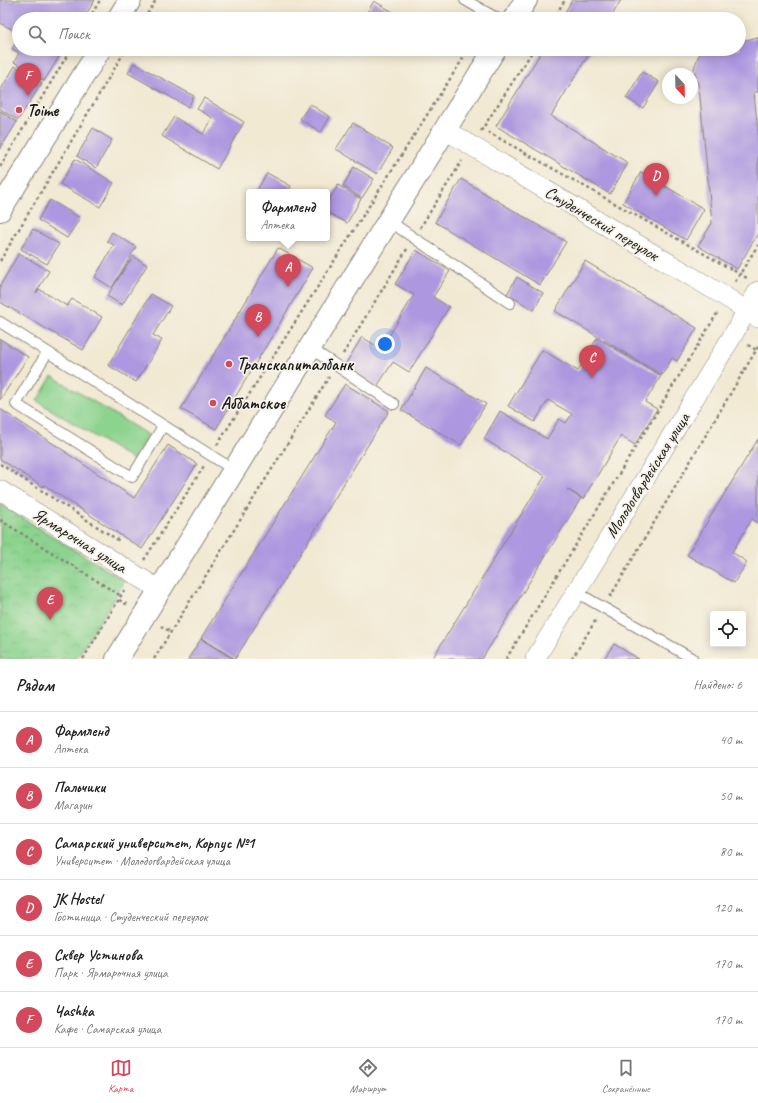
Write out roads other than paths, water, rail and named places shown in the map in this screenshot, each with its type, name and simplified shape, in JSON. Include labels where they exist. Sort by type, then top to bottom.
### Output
[{"type":"street","points":[[122,12],[130,0]]},
{"type":"street","points":[[518,12],[526,0]]},
{"type":"street","points":[[0,210],[96,56]]},
{"type":"street","points":[[117,659],[491,56]]},
{"type":"street","name":"Студенческий переулок","points":[[445,130],[726,297],[752,314]]},
{"type":"street","name":"Молодогвардейская улица","points":[[535,659],[733,335],[752,314],[755,285]]},
{"type":"street","name":"Ярмарочная улица","points":[[0,490],[160,590]]},
{"type":"lane","points":[[465,0],[486,12]]},
{"type":"lane","points":[[389,221],[510,303]]},
{"type":"lane","points":[[0,322],[234,470]]},
{"type":"lane","points":[[310,348],[394,404]]},
{"type":"lane","points":[[47,353],[16,404],[132,477],[163,426]]},
{"type":"lane","points":[[576,592],[693,659]]},
{"type":"place","name":"Чаshka","points":[[28,96]]},
{"type":"place","name":"Toime","points":[[19,110]]},
{"type":"place","name":"JK Hostel","points":[[656,196]]},
{"type":"place","name":"Фармленд","points":[[288,287]]},
{"type":"place","name":"Пальчики","points":[[258,337]]},
{"type":"place","name":"Транскапиталбанк","points":[[229,364]]},
{"type":"place","name":"Самарский университет, Корпус №1","points":[[592,378]]},
{"type":"place","name":"Аббатское","points":[[213,403]]},
{"type":"place","name":"Сквер Устинова","points":[[50,620]]}]
